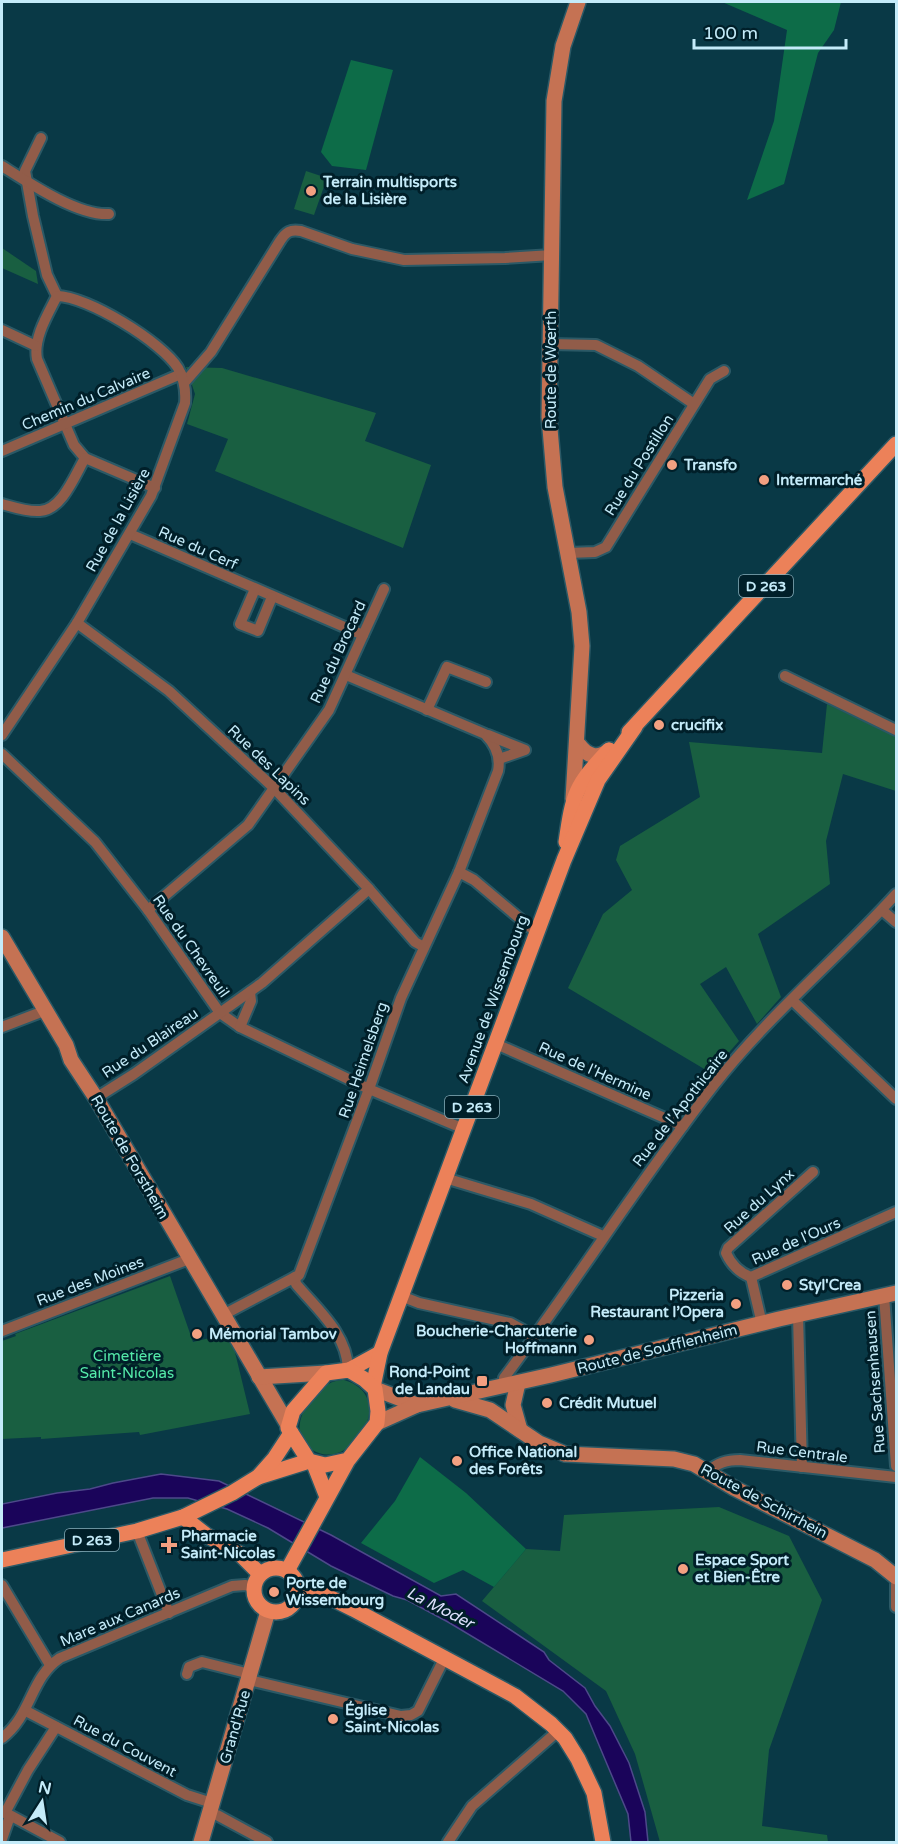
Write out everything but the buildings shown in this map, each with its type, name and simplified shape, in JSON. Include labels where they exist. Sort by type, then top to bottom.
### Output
[{"type":"main road","name":"Avenue de Wissembourg","points":[[374,1388],[380,1353],[564,860],[580,823],[594,772],[897,444]]},
{"type":"main road","name":"Avenue de Wissembourg","points":[[564,860],[573,800],[609,750],[635,727]]},
{"type":"main road","points":[[324,1503],[311,1463],[289,1429],[293,1411],[326,1373],[348,1370],[380,1353]]},
{"type":"main road","points":[[287,1571],[348,1460],[377,1423],[378,1411],[374,1388],[348,1370]]},
{"type":"main road","name":"D 263","points":[[256,1478],[274,1459],[289,1429]]},
{"type":"main road","points":[[311,1463],[325,1465],[348,1460]]},
{"type":"main road","name":"D 263","points":[[2,1560],[136,1531],[183,1517],[256,1478],[311,1463]]},
{"type":"main road","points":[[183,1517],[206,1535],[240,1554],[257,1581],[257,1602],[268,1611],[276,1612],[290,1608],[298,1588],[292,1575],[287,1571],[273,1568],[257,1581]]},
{"type":"main road","points":[[298,1588],[333,1599],[515,1696],[558,1731],[578,1759],[594,1793],[603,1842]]},
{"type":"street","name":"Route de Wœrth","points":[[573,800],[582,646],[579,612],[555,487],[549,417],[555,89],[563,46],[578,2]]},
{"type":"street","points":[[41,138],[25,171],[47,275],[57,296],[36,346],[37,359],[74,445],[85,458],[155,488]]},
{"type":"street","points":[[2,166],[83,211],[99,215],[109,214]]},
{"type":"street","points":[[57,296],[79,300],[132,329],[167,354],[183,379],[211,352],[280,241],[291,230],[311,234],[378,256],[404,260],[552,255]]},
{"type":"street","points":[[2,330],[36,346]]},
{"type":"street","points":[[550,344],[596,345],[638,366],[694,404]]},
{"type":"street","name":"Rue du Postillon","points":[[568,553],[596,552],[606,547],[710,379],[724,370]]},
{"type":"street","name":"Chemin du Calvaire","points":[[2,452],[64,424],[183,379]]},
{"type":"street","name":"Rue de la Lisière","points":[[2,735],[77,623],[155,488],[183,411],[186,397],[183,379]]},
{"type":"street","points":[[2,504],[35,512],[51,508],[61,499],[85,458]]},
{"type":"street","name":"Rue du Cerf","points":[[130,534],[363,635]]},
{"type":"street","name":"Rue du Brocard","points":[[148,910],[248,825],[329,710],[384,588]]},
{"type":"street","points":[[255,589],[240,624],[258,631],[272,597]]},
{"type":"street","name":"Rue des Lapins","points":[[77,623],[169,691],[274,788],[416,942],[424,947]]},
{"type":"street","points":[[427,710],[447,667],[486,682]]},
{"type":"street","points":[[346,675],[525,750],[499,759],[492,743],[484,734]]},
{"type":"street","points":[[784,676],[897,730]]},
{"type":"street","points":[[576,748],[592,756],[601,755],[609,750]]},
{"type":"street","points":[[576,748],[594,772]]},
{"type":"street","name":"Rue du Chevreuil","points":[[2,754],[95,842],[148,910],[220,1013],[240,1027],[369,1089],[464,1129]]},
{"type":"street","name":"Rue Heimelsberg","points":[[295,1277],[302,1269],[401,998],[459,872],[498,771],[499,759]]},
{"type":"street","points":[[459,872],[474,880],[537,933]]},
{"type":"street","name":"Rue du Blaireau","points":[[96,1098],[250,992],[369,889]]},
{"type":"street","name":"Rue de l'Apothicaire","points":[[505,1386],[504,1378],[603,1236],[715,1083],[792,1000],[897,894]]},
{"type":"street","points":[[882,910],[897,922]]},
{"type":"street","name":"Route de Forstheim","points":[[2,937],[66,1045],[71,1060],[96,1098],[289,1429]]},
{"type":"street","points":[[240,1027],[250,1001],[250,992]]},
{"type":"street","points":[[792,1000],[897,1099]]},
{"type":"street","points":[[2,1027],[44,1011]]},
{"type":"street","name":"Rue de l'Hermine","points":[[495,1044],[683,1126]]},
{"type":"street","name":"Rue du Lynx","points":[[751,1277],[742,1274],[729,1260],[726,1253],[728,1248],[813,1172]]},
{"type":"street","points":[[445,1178],[531,1204],[603,1236]]},
{"type":"street","name":"Rue de l'Ours","points":[[762,1324],[751,1277],[897,1212]]},
{"type":"street","name":"Rue des Moines","points":[[2,1331],[189,1259]]},
{"type":"street","points":[[224,1315],[295,1277],[296,1284],[338,1333],[346,1352],[348,1370]]},
{"type":"street","name":"Route de Soufflenheim","points":[[377,1423],[417,1405],[890,1294]]},
{"type":"street","name":"Rue Sachsenhausen","points":[[890,1294],[897,1466]]},
{"type":"street","points":[[401,1296],[418,1303],[510,1323],[534,1336]]},
{"type":"street","points":[[798,1315],[802,1467]]},
{"type":"street","points":[[259,1377],[326,1373]]},
{"type":"street","points":[[500,1417],[505,1386]]},
{"type":"street","points":[[505,1386],[520,1430]]},
{"type":"street","points":[[374,1388],[417,1405]]},
{"type":"street","name":"Route de Schirrhein","points":[[450,1398],[490,1410],[539,1443],[565,1454],[674,1460],[694,1464],[734,1488],[875,1560],[897,1577]]},
{"type":"street","name":"Rue Centrale","points":[[708,1471],[717,1464],[729,1460],[897,1477]]},
{"type":"street","points":[[136,1531],[169,1612]]},
{"type":"street","name":"Mare aux Canards","points":[[2,1738],[20,1721],[41,1677],[50,1665],[60,1658],[232,1586],[257,1581]]},
{"type":"street","points":[[897,1584],[897,1607]]},
{"type":"street","points":[[2,1586],[6,1606],[50,1665]]},
{"type":"street","name":"Grand'Rue","points":[[201,1842],[268,1611]]},
{"type":"street","points":[[187,1674],[189,1667],[202,1662],[249,1677],[401,1716],[411,1715],[418,1711],[444,1659]]},
{"type":"street","name":"Rue du Couvent","points":[[26,1711],[211,1808],[217,1815],[267,1842]]},
{"type":"street","points":[[2,1839],[5,1813],[28,1770],[56,1727]]},
{"type":"street","points":[[448,1842],[472,1806],[558,1731]]},
{"type":"street","points":[[5,1813],[60,1842]]},
{"type":"green space","points":[[722,2],[841,2],[834,30],[818,53],[784,184],[747,200],[774,121],[787,30]]},
{"type":"green space","points":[[351,60],[393,70],[366,170],[332,166],[321,152]]},
{"type":"green space","name":"Terrain multisports de la Lisière","points":[[306,171],[327,178],[314,215],[294,209]]},
{"type":"green space","points":[[2,248],[36,271],[38,284],[2,268]]},
{"type":"green space","points":[[186,367],[222,368],[376,413],[365,441],[431,465],[403,548],[215,471],[228,439],[187,424],[195,394]]},
{"type":"green space","points":[[827,704],[896,737],[896,791],[843,774],[826,841],[830,884],[758,934],[781,997],[757,1024],[726,967],[700,984],[739,1041],[711,1073],[568,988],[603,914],[632,890],[616,860],[620,846],[700,797],[689,742],[822,753]]},
{"type":"green space","name":"Cimetière Saint-Nicolas","points":[[170,1276],[193,1342],[226,1334],[233,1344],[250,1414],[140,1435],[139,1432],[41,1439],[41,1437],[2,1439],[2,1341],[16,1336],[15,1334]]},
{"type":"green space","name":"Rond-Point de Landau","points":[[344,1380],[360,1388],[368,1400],[369,1413],[365,1427],[357,1440],[346,1449],[333,1454],[319,1453],[306,1445],[301,1435],[300,1423],[304,1410],[321,1388]]},
{"type":"green space","points":[[420,1457],[466,1493],[526,1549],[494,1587],[463,1570],[434,1583],[361,1543],[395,1501]]},
{"type":"green space","points":[[719,1507],[789,1536],[822,1600],[769,1750],[762,1826],[827,1835],[828,1842],[660,1842],[635,1754],[606,1691],[482,1601],[526,1549],[560,1551],[564,1515]]},
{"type":"water","name":"La Moder","points":[[161,1474],[219,1481],[331,1535],[441,1596],[456,1594],[544,1652],[549,1660],[585,1688],[610,1726],[629,1763],[645,1812],[648,1842],[631,1842],[628,1814],[586,1714],[563,1691],[448,1622],[407,1600],[393,1596],[331,1566],[268,1528],[227,1509],[188,1498],[153,1498],[2,1528],[2,1504]]},
{"type":"place","name":"Terrain multisports de la Lisière","points":[[311,191]]},
{"type":"place","name":"Transfo","points":[[672,465]]},
{"type":"place","name":"Intermarché","points":[[764,480]]},
{"type":"place","name":"crucifix","points":[[659,725]]},
{"type":"place","name":"Styl'Crea","points":[[787,1285]]},
{"type":"place","name":"Pizzeria Restaurant l’Opera","points":[[736,1304]]},
{"type":"place","name":"Mémorial Tambov","points":[[197,1334]]},
{"type":"place","name":"Boucherie-Charcuterie Hoffmann","points":[[589,1340]]},
{"type":"place","name":"Rond-Point de Landau","points":[[482,1381]]},
{"type":"place","name":"Crédit Mutuel","points":[[547,1403]]},
{"type":"place","name":"Office National des Forêts","points":[[457,1461]]},
{"type":"place","name":"Pharmacie Saint-Nicolas","points":[[169,1545]]},
{"type":"place","name":"Espace Sport et Bien-Être","points":[[683,1569]]},
{"type":"place","name":"Porte de Wissembourg","points":[[274,1592]]},
{"type":"place","name":"Église Saint-Nicolas","points":[[333,1719]]}]
